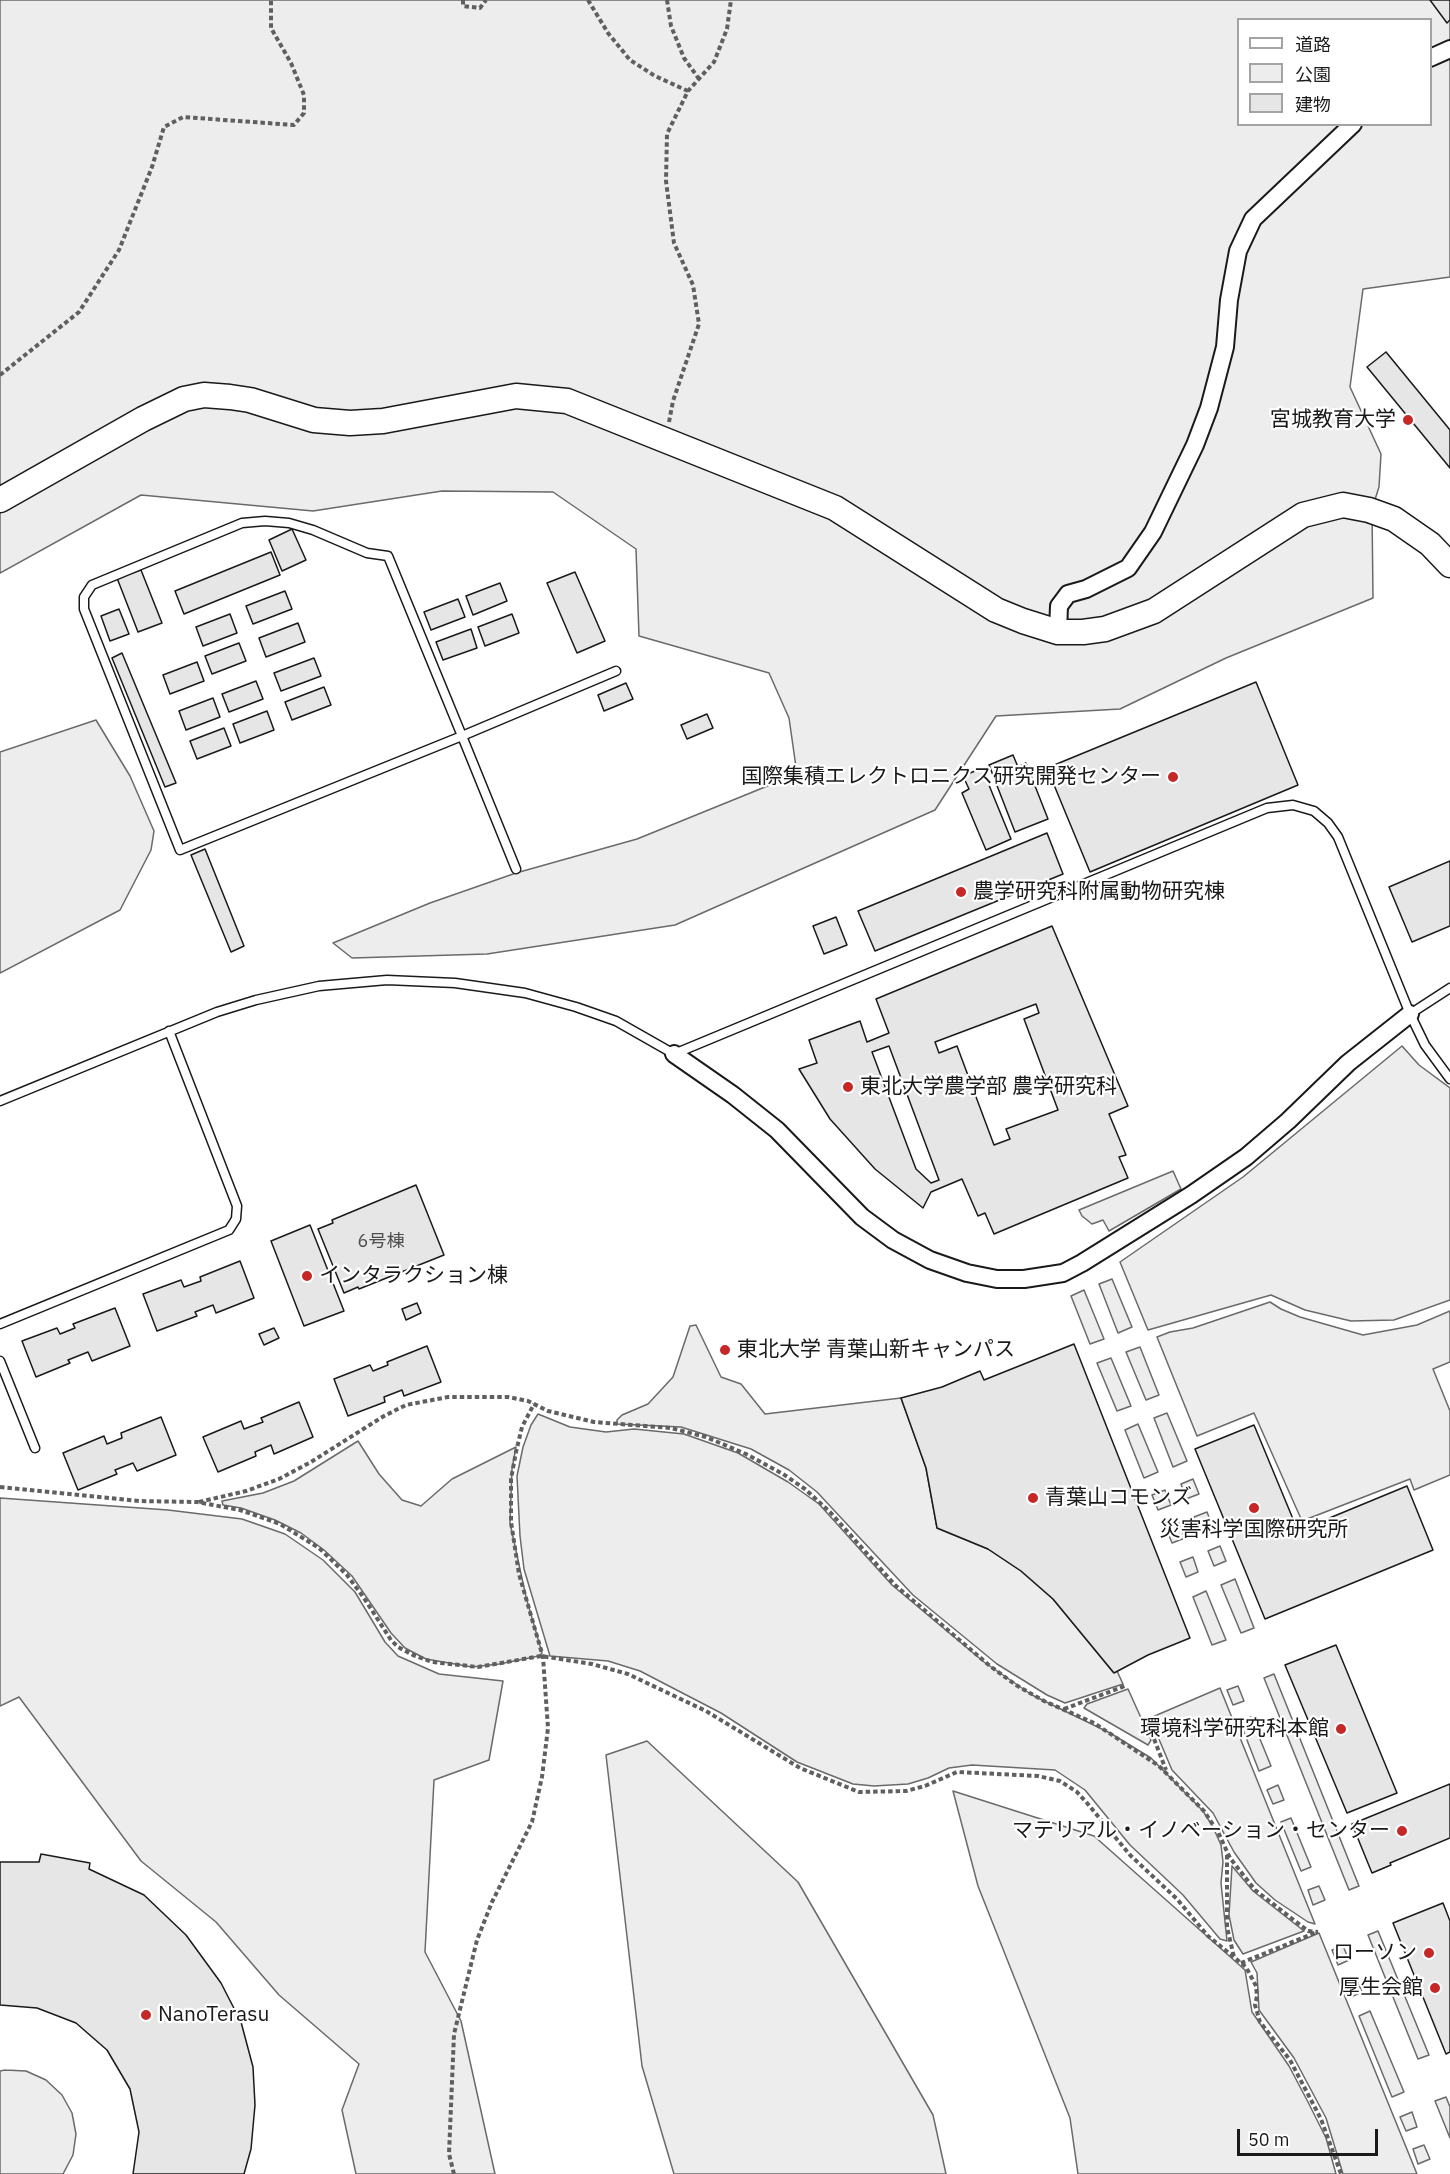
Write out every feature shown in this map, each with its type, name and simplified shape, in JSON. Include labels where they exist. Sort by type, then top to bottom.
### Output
[{"type":"street","points":[[1432,58],[1450,49]]},
{"type":"street","points":[[1058,632],[1059,606],[1068,594],[1086,589],[1128,568],[1153,532],[1186,464],[1209,408],[1225,347],[1229,300],[1238,251],[1253,219],[1351,126]]},
{"type":"street","points":[[0,500],[143,419],[184,399],[204,395],[250,400],[314,420],[350,423],[394,420],[516,396],[567,401],[835,508],[996,610],[1058,632],[1105,629],[1154,611],[1303,515],[1343,505],[1369,510],[1394,519],[1430,544],[1450,565]]},
{"type":"street","points":[[674,1054],[734,1095],[777,1130],[862,1217],[893,1240],[930,1260],[967,1273],[997,1279],[1024,1279],[1063,1273],[1191,1196],[1246,1157],[1288,1121],[1348,1063],[1410,1014]]},
{"type":"lane","points":[[516,869],[462,736],[388,556],[367,553],[313,530],[289,523],[265,521],[242,523],[92,585],[84,597],[84,609],[180,850],[462,736],[616,671]]},
{"type":"lane","points":[[0,1101],[217,1012],[256,1000],[319,986],[387,980],[454,983],[525,993],[576,1006],[616,1022],[674,1054],[1267,808],[1293,805],[1314,811],[1328,823],[1338,837],[1410,1014],[1425,1045],[1450,1079]]},
{"type":"lane","points":[[1410,1014],[1450,988]]},
{"type":"lane","points":[[0,1324],[229,1230],[236,1219],[237,1206],[169,1031]]},
{"type":"lane","points":[[0,1360],[35,1448]]},
{"type":"path","points":[[0,375],[79,312],[119,250],[152,167],[164,127],[183,117],[294,124],[304,113],[304,95],[291,63],[271,28],[271,0]]},
{"type":"path","points":[[463,0],[464,6],[480,8],[486,0]]},
{"type":"path","points":[[588,0],[608,33],[630,60],[655,76],[688,91]]},
{"type":"path","points":[[667,0],[675,37],[684,58],[699,79]]},
{"type":"path","points":[[664,440],[673,401],[699,324],[693,285],[674,243],[666,181],[667,134],[688,91],[714,63],[727,29],[731,0]]},
{"type":"path","points":[[197,1502],[246,1491],[279,1479],[311,1462],[364,1427],[406,1405],[468,1395],[508,1397],[534,1404],[548,1411],[594,1422],[671,1428],[706,1437],[746,1454],[783,1474],[830,1512],[895,1585],[1016,1685],[1101,1728],[1143,1755],[1167,1774],[1204,1812],[1218,1833],[1227,1853],[1255,1890],[1308,1930],[1318,1932],[1241,1964]]},
{"type":"path","points":[[454,2174],[449,2154],[454,2034],[477,1940],[492,1902],[532,1822],[542,1777],[548,1728],[543,1657],[519,1574],[512,1530],[511,1479],[522,1427],[534,1404]]},
{"type":"path","points":[[0,1487],[139,1501],[197,1502],[240,1510],[280,1524],[319,1548],[346,1575],[391,1640],[413,1655],[432,1662],[478,1667],[543,1657],[592,1664],[628,1674],[706,1711],[800,1768],[859,1792],[906,1791],[925,1786],[957,1772],[1038,1776],[1060,1781],[1077,1792],[1143,1868],[1177,1899],[1208,1936],[1246,1967],[1256,1982],[1255,2005],[1260,2022],[1295,2069],[1322,2119],[1341,2174]]},
{"type":"path","points":[[1064,1709],[1125,1686]]},
{"type":"path","points":[[1146,1718],[1167,1774]]},
{"type":"path","points":[[1227,1853],[1227,1926],[1234,1958]]},
{"type":"green space","points":[[0,0],[1450,0],[1450,277],[1363,289],[1350,387],[1381,454],[1379,487],[1372,509],[1373,598],[1226,658],[1120,709],[996,716],[935,810],[675,925],[487,954],[352,958],[333,943],[430,903],[516,873],[637,839],[797,774],[789,718],[769,673],[639,636],[636,549],[553,492],[442,491],[313,511],[141,495],[0,573]]},
{"type":"green space","points":[[96,720],[130,776],[154,831],[151,850],[120,910],[0,973],[0,752]]},
{"type":"green space","points":[[1402,1046],[1419,1065],[1450,1088],[1450,1300],[1394,1320],[1351,1321],[1305,1310],[1271,1295],[1148,1330],[1120,1262],[1243,1177]]},
{"type":"green space","points":[[1173,1171],[1181,1189],[1109,1231],[1103,1220],[1092,1224],[1082,1216],[1079,1210]]},
{"type":"green space","points":[[1112,1279],[1132,1327],[1118,1333],[1099,1284]]},
{"type":"green space","points":[[1084,1290],[1104,1339],[1090,1344],[1071,1296]]},
{"type":"green space","points":[[1270,1302],[1300,1317],[1363,1335],[1417,1325],[1450,1311],[1450,1362],[1433,1369],[1450,1411],[1450,1475],[1414,1490],[1410,1479],[1302,1521],[1254,1413],[1197,1436],[1157,1337],[1193,1328]]},
{"type":"green space","points":[[696,1325],[721,1377],[741,1384],[765,1414],[901,1398],[926,1468],[937,1528],[988,1549],[1021,1571],[1053,1599],[1113,1672],[1117,1671],[1123,1684],[1065,1703],[1047,1695],[997,1664],[913,1595],[817,1492],[789,1470],[751,1449],[681,1427],[617,1424],[617,1420],[622,1415],[648,1404],[673,1377],[690,1326]]},
{"type":"green space","points":[[1140,1347],[1159,1395],[1146,1400],[1126,1352]]},
{"type":"green space","points":[[1111,1358],[1131,1406],[1117,1411],[1097,1363]]},
{"type":"green space","points":[[1167,1413],[1187,1461],[1173,1467],[1154,1418]]},
{"type":"green space","points":[[538,1414],[570,1427],[606,1432],[634,1429],[684,1434],[738,1453],[788,1482],[819,1504],[892,1585],[984,1662],[1032,1695],[1110,1733],[1151,1758],[1203,1811],[1221,1845],[1223,1862],[1221,1883],[1227,1941],[1220,1939],[1183,1895],[1130,1845],[1085,1790],[1055,1770],[972,1765],[949,1768],[908,1784],[874,1786],[853,1784],[797,1762],[721,1713],[640,1671],[608,1661],[550,1656],[524,1569],[517,1476],[523,1447],[531,1425]]},
{"type":"green space","points":[[1138,1424],[1158,1472],[1144,1478],[1125,1430]]},
{"type":"green space","points":[[358,1441],[379,1474],[402,1500],[421,1506],[452,1479],[516,1447],[512,1469],[510,1523],[526,1597],[542,1653],[539,1656],[472,1667],[426,1659],[405,1648],[391,1633],[352,1576],[324,1550],[301,1533],[275,1520],[241,1508],[223,1505],[222,1501],[263,1493],[294,1481]]},
{"type":"green space","points":[[1193,1479],[1199,1494],[1186,1499],[1181,1484]]},
{"type":"green space","points":[[1165,1490],[1171,1505],[1158,1510],[1152,1495]]},
{"type":"green space","points":[[0,1498],[168,1510],[242,1519],[285,1534],[323,1560],[355,1592],[385,1642],[398,1656],[439,1674],[503,1681],[489,1760],[434,1780],[425,1952],[461,2021],[495,2174],[356,2174],[342,2110],[359,2064],[279,1995],[216,1922],[141,1861],[19,1697],[0,1706]]},
{"type":"green space","points":[[1207,1512],[1213,1527],[1200,1532],[1194,1517]]},
{"type":"green space","points":[[1179,1523],[1185,1538],[1172,1543],[1166,1528]]},
{"type":"green space","points":[[1220,1546],[1226,1561],[1214,1566],[1208,1551]]},
{"type":"green space","points":[[1193,1557],[1198,1572],[1186,1577],[1180,1562]]},
{"type":"green space","points":[[1235,1579],[1254,1628],[1241,1633],[1221,1585]]},
{"type":"green space","points":[[1206,1591],[1226,1640],[1212,1645],[1193,1597]]},
{"type":"green space","points":[[1274,1674],[1359,1886],[1349,1890],[1264,1678]]},
{"type":"green space","points":[[1238,1686],[1244,1701],[1233,1705],[1227,1690]]},
{"type":"green space","points":[[1220,1688],[1315,1924],[1308,1922],[1275,1900],[1256,1883],[1234,1852],[1213,1813],[1172,1770],[1150,1718]]},
{"type":"green space","points":[[1128,1689],[1151,1740],[1148,1745],[1084,1708],[1087,1704]]},
{"type":"green space","points":[[1251,1717],[1271,1766],[1259,1771],[1240,1722]]},
{"type":"green space","points":[[647,1741],[798,1882],[933,2115],[946,2174],[674,2174],[642,2066],[606,1755]]},
{"type":"green space","points":[[1278,1785],[1284,1800],[1273,1804],[1267,1790]]},
{"type":"green space","points":[[953,1791],[1094,1836],[1245,1970],[1252,2012],[1289,2066],[1308,2102],[1326,2138],[1336,2174],[1078,2174],[1070,2118],[978,1886]]},
{"type":"green space","points":[[1291,1818],[1311,1867],[1301,1871],[1281,1822]]},
{"type":"green space","points":[[1232,1866],[1253,1891],[1304,1931],[1243,1954],[1234,1940],[1229,1915]]},
{"type":"green space","points":[[1319,1886],[1325,1900],[1313,1905],[1308,1890]]},
{"type":"green space","points":[[1378,1931],[1429,2055],[1418,2059],[1368,1935]]},
{"type":"green space","points":[[1319,1933],[1417,2174],[1343,2174],[1326,2118],[1294,2058],[1259,2010],[1257,1973],[1251,1962]]},
{"type":"green space","points":[[1343,1946],[1349,1960],[1338,1965],[1332,1950]]},
{"type":"green space","points":[[1356,1978],[1362,1992],[1351,1997],[1345,1982]]},
{"type":"green space","points":[[1370,2011],[1404,2092],[1392,2097],[1359,2016]]},
{"type":"green space","points":[[0,2071],[26,2071],[46,2080],[62,2095],[72,2113],[76,2134],[73,2155],[63,2174],[0,2174]]},
{"type":"green space","points":[[1446,2097],[1450,2107],[1450,2138],[1435,2101]]},
{"type":"green space","points":[[1412,2112],[1417,2127],[1406,2131],[1400,2117]]},
{"type":"green space","points":[[1424,2145],[1430,2159],[1418,2164],[1413,2149]]},
{"type":"building","points":[[1430,0],[1450,0],[1450,20],[1447,23]]},
{"type":"building","points":[[1386,352],[1450,430],[1450,468],[1367,367]]},
{"type":"building","points":[[292,529],[306,560],[282,571],[269,540]]},
{"type":"building","points":[[271,552],[280,575],[184,614],[175,591]]},
{"type":"building","points":[[141,570],[162,623],[138,632],[117,578]]},
{"type":"building","points":[[575,572],[605,641],[577,653],[547,583]]},
{"type":"building","points":[[500,583],[507,601],[473,615],[466,596]]},
{"type":"building","points":[[285,591],[292,609],[253,624],[246,606]]},
{"type":"building","points":[[458,599],[465,617],[431,630],[424,612]]},
{"type":"building","points":[[119,609],[129,634],[110,641],[101,616]]},
{"type":"building","points":[[230,614],[237,633],[203,646],[196,627]]},
{"type":"building","points":[[512,614],[519,633],[485,646],[478,627]]},
{"type":"building","points":[[298,623],[305,642],[266,657],[259,638]]},
{"type":"building","points":[[471,629],[477,648],[443,660],[436,642]]},
{"type":"building","points":[[239,643],[246,661],[212,674],[205,656]]},
{"type":"building","points":[[122,653],[176,783],[165,787],[112,658]]},
{"type":"building","points":[[314,658],[321,676],[281,691],[274,673]]},
{"type":"building","points":[[197,662],[204,681],[170,694],[163,675]]},
{"type":"building","points":[[256,681],[263,699],[229,712],[222,694]]},
{"type":"building","name":"国際集積エレクトロニクス研究開発センター","points":[[1256,682],[1298,785],[1090,872],[1047,768]]},
{"type":"building","points":[[626,683],[633,699],[604,711],[598,695]]},
{"type":"building","points":[[324,687],[331,705],[292,720],[285,702]]},
{"type":"building","points":[[213,698],[220,717],[186,730],[179,711]]},
{"type":"building","points":[[267,711],[274,730],[240,743],[233,724]]},
{"type":"building","points":[[707,714],[713,728],[687,739],[681,725]]},
{"type":"building","points":[[224,728],[231,746],[197,759],[190,741]]},
{"type":"building","points":[[1013,755],[1018,767],[1026,763],[1048,819],[1015,832],[989,765]]},
{"type":"building","points":[[982,768],[1011,839],[986,850],[962,793],[969,789],[963,776]]},
{"type":"building","name":"農学研究科附属動物研究棟","points":[[1047,833],[1063,874],[875,951],[858,911]]},
{"type":"building","points":[[205,849],[244,946],[231,952],[191,855]]},
{"type":"building","points":[[1450,861],[1450,926],[1412,942],[1389,887]]},
{"type":"building","points":[[836,917],[847,945],[824,954],[813,926]]},
{"type":"building","name":"東北大学農学部 農学研究科","points":[[1052,926],[1128,1106],[1109,1114],[1126,1155],[1119,1157],[1128,1178],[994,1234],[985,1213],[978,1216],[962,1179],[931,1192],[923,1208],[875,1169],[830,1119],[799,1069],[817,1063],[809,1040],[860,1021],[867,1042],[889,1033],[876,999]],"holes":[[[1036,1004],[1039,1013],[1024,1019],[1058,1110],[1006,1129],[1010,1139],[994,1145],[957,1046],[939,1053],[935,1042]],[[889,1046],[939,1180],[931,1183],[916,1169],[872,1052]]]},
{"type":"building","points":[[416,1185],[444,1255],[344,1293],[318,1229],[333,1223],[332,1220]]},
{"type":"building","name":"インタラクション棟","points":[[310,1225],[344,1311],[304,1326],[271,1241]]},
{"type":"building","points":[[240,1261],[254,1298],[216,1313],[213,1305],[195,1312],[197,1316],[157,1331],[143,1294],[181,1280],[184,1287],[201,1281],[200,1277]]},
{"type":"building","points":[[417,1303],[421,1313],[406,1320],[402,1309]]},
{"type":"building","points":[[115,1308],[130,1346],[92,1361],[88,1352],[68,1360],[70,1363],[36,1377],[22,1341],[57,1328],[60,1334],[75,1328],[73,1324]]},
{"type":"building","points":[[274,1328],[279,1338],[264,1345],[259,1334]]},
{"type":"building","name":"青葉山コモンズ","points":[[1074,1344],[1190,1638],[1148,1655],[1114,1673],[1053,1599],[1021,1571],[988,1549],[937,1528],[926,1468],[901,1398],[942,1387],[980,1371],[984,1380]]},
{"type":"building","points":[[427,1346],[441,1382],[404,1396],[402,1390],[384,1397],[385,1402],[348,1416],[334,1379],[370,1365],[373,1371],[388,1365],[387,1362]]},
{"type":"building","points":[[299,1402],[313,1437],[274,1454],[271,1445],[255,1452],[256,1456],[218,1472],[203,1437],[241,1421],[244,1429],[263,1422],[261,1418]]},
{"type":"building","points":[[161,1417],[176,1455],[137,1471],[133,1463],[115,1470],[117,1474],[78,1490],[63,1453],[104,1436],[107,1444],[122,1438],[121,1433]]},
{"type":"building","name":"災害科学国際研究所","points":[[1254,1425],[1298,1531],[1407,1486],[1433,1550],[1265,1619],[1195,1449]]},
{"type":"building","name":"環境科学研究科本館","points":[[1336,1645],[1397,1793],[1347,1813],[1285,1665]]},
{"type":"building","name":"マテリアル・イノベーション・センター","points":[[1450,1784],[1450,1838],[1372,1873],[1352,1824]]},
{"type":"building","name":"NanoTerasu","points":[[41,1854],[90,1863],[89,1869],[144,1895],[186,1935],[221,1983],[241,2022],[253,2067],[255,2105],[251,2149],[244,2174],[133,2174],[139,2132],[130,2089],[107,2050],[76,2023],[37,2008],[0,2005],[0,1862],[39,1862]]},
{"type":"building","name":"厚生会館","points":[[1443,1903],[1450,1921],[1450,2052],[1446,2054],[1393,1923]]},
{"type":"place","name":"宮城教育大学","points":[[1408,420]]},
{"type":"place","name":"国際集積エレクトロニクス研究開発センター","points":[[1173,777]]},
{"type":"place","name":"農学研究科附属動物研究棟","points":[[961,892]]},
{"type":"place","name":"東北大学農学部 農学研究科","points":[[848,1087]]},
{"type":"place","name":"インタラクション棟","points":[[307,1276]]},
{"type":"place","name":"東北大学 青葉山新キャンパス","points":[[725,1350]]},
{"type":"place","name":"青葉山コモンズ","points":[[1033,1498]]},
{"type":"place","name":"災害科学国際研究所","points":[[1254,1508]]},
{"type":"place","name":"環境科学研究科本館","points":[[1341,1729]]},
{"type":"place","name":"マテリアル・イノベーション・センター","points":[[1402,1831]]},
{"type":"place","name":"ローソン","points":[[1429,1953]]},
{"type":"place","name":"厚生会館","points":[[1435,1988]]},
{"type":"place","name":"NanoTerasu","points":[[146,2015]]}]
